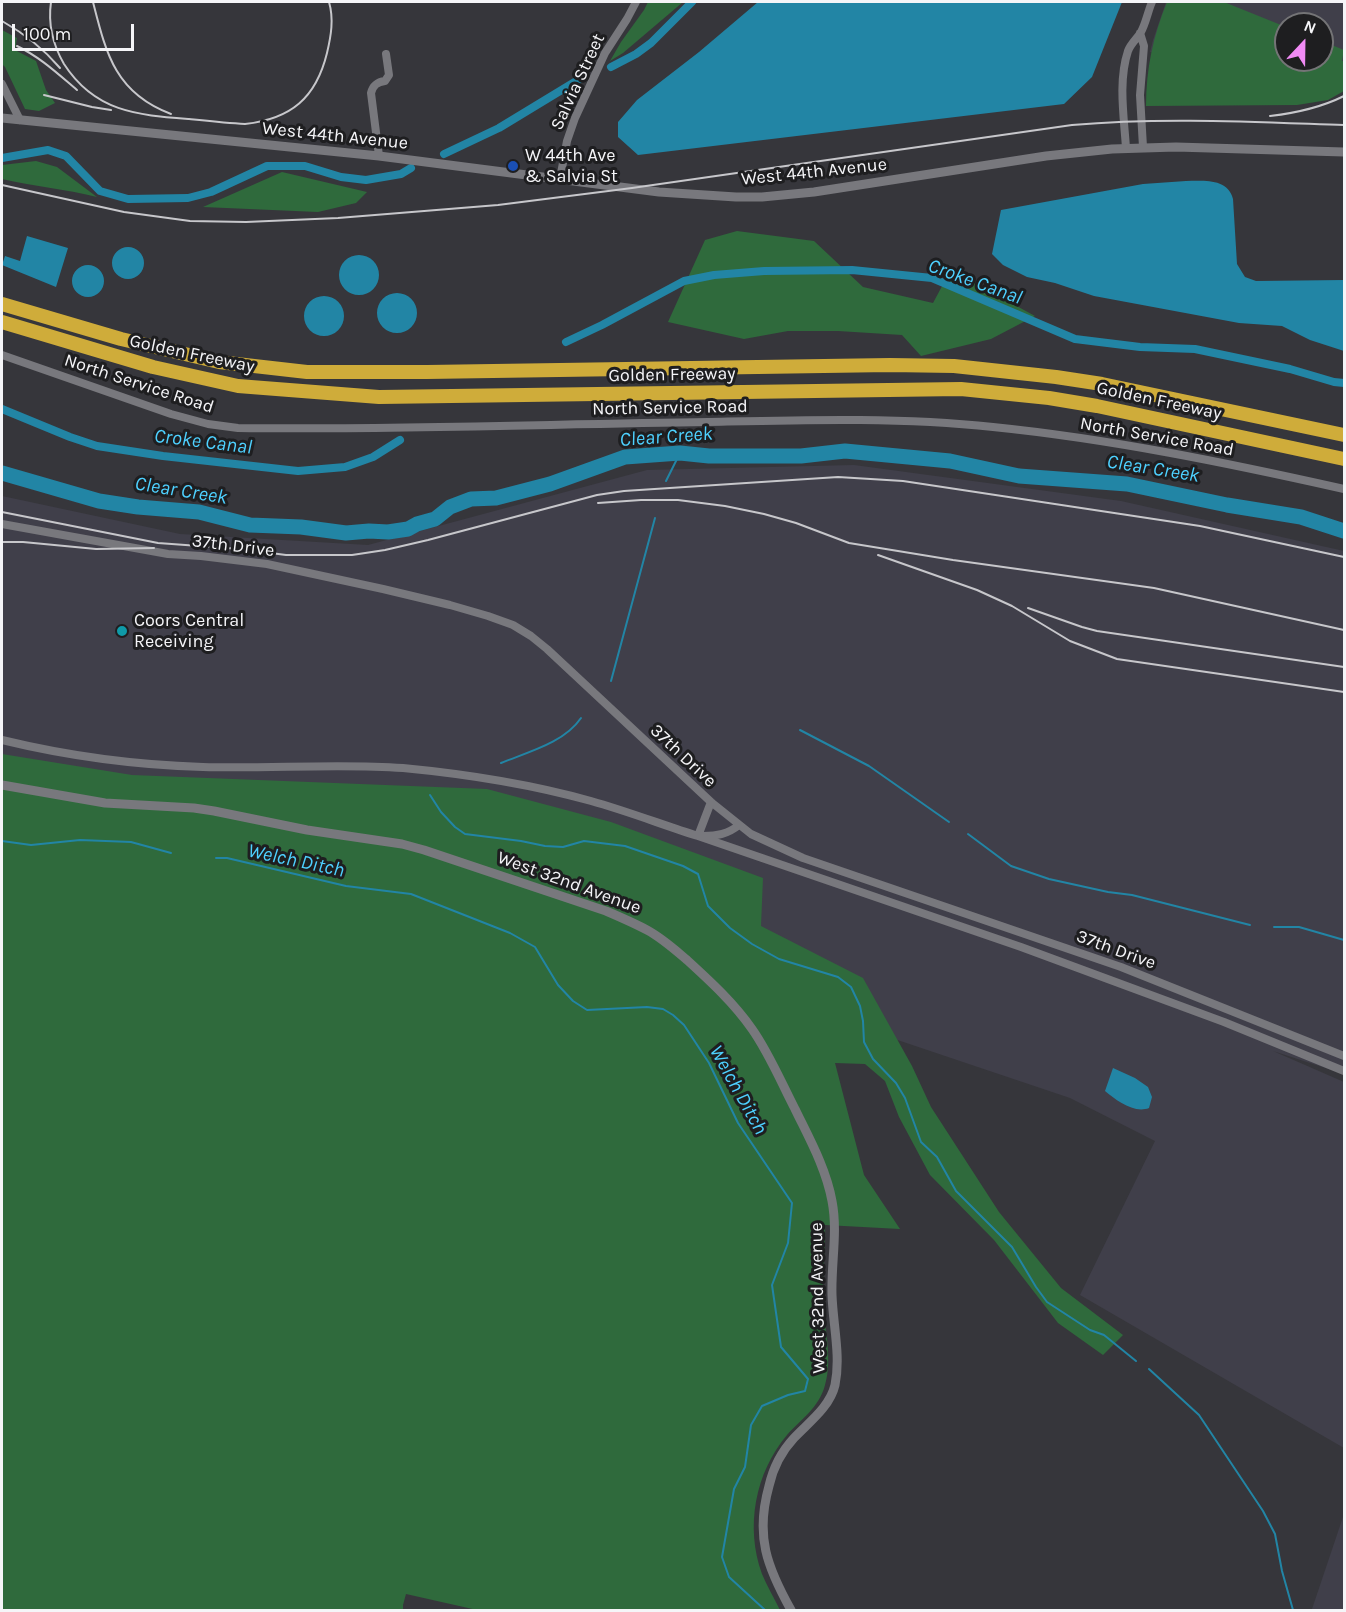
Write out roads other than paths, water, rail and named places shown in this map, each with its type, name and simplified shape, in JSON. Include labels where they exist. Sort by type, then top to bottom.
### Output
[{"type":"highway","name":"Golden Freeway","points":[[2,304],[121,339],[219,362],[307,372],[954,366],[1102,384],[1344,435]]},
{"type":"highway","name":"Golden Freeway","points":[[2,322],[153,367],[238,386],[379,397],[961,389],[1049,398],[1097,406],[1344,459]]},
{"type":"street","name":"Salvia Street","points":[[560,179],[567,141],[575,118],[604,52],[636,2]]},
{"type":"street","points":[[1126,148],[1125,63],[1130,45],[1140,33],[1152,2]]},
{"type":"street","points":[[1140,33],[1144,46],[1140,95],[1143,147]]},
{"type":"street","points":[[379,156],[371,93],[373,86],[385,81],[389,75],[386,54]]},
{"type":"street","points":[[2,84],[20,120]]},
{"type":"street","name":"West 44th Avenue","points":[[2,118],[379,156],[666,192],[736,197],[762,197],[833,190],[1053,155],[1126,148],[1344,152]]},
{"type":"street","name":"North Service Road","points":[[2,355],[171,414],[208,424],[238,428],[820,420],[960,425],[1116,443],[1206,459],[1344,489]]},
{"type":"street","name":"37th Drive","points":[[2,524],[168,554],[267,564],[450,605],[505,622],[531,636],[547,649],[711,802],[739,825],[766,842],[803,858],[1121,967],[1344,1056]]},
{"type":"street","points":[[2,740],[86,758],[127,763],[204,767],[401,768],[459,774],[592,801],[1031,951],[1224,1022],[1344,1071]]},
{"type":"street","name":"West 32nd Avenue","points":[[2,785],[105,803],[214,811],[424,850],[606,911],[629,921],[666,943],[727,998],[742,1014],[765,1048],[813,1145],[832,1199],[835,1221],[832,1297],[837,1375],[834,1389],[820,1411],[778,1458],[772,1473],[763,1518],[762,1535],[771,1569],[791,1611]]},
{"type":"street","points":[[698,836],[711,802]]},
{"type":"street","points":[[698,836],[719,836],[732,831],[739,825]]},
{"type":"water","points":[[758,2],[1122,2],[1092,77],[1064,104],[638,155],[618,137],[618,122],[637,100]]},
{"type":"water","points":[[1214,182],[1226,187],[1230,192],[1233,199],[1237,264],[1245,277],[1256,281],[1344,280],[1344,351],[1310,340],[1282,326],[1239,323],[1094,296],[1055,283],[1027,277],[1003,265],[992,254],[1001,210],[1143,184]]},
{"type":"water","points":[[27,236],[68,248],[56,287],[2,265],[5,256],[20,261]]},
{"type":"water","points":[[128,247],[139,252],[144,263],[139,274],[128,279],[117,274],[112,263],[117,252]]},
{"type":"water","points":[[359,255],[373,261],[379,275],[373,289],[359,295],[345,289],[339,275],[345,261]]},
{"type":"water","points":[[88,265],[99,270],[104,281],[99,292],[88,297],[77,292],[72,281],[77,270]]},
{"type":"water","points":[[397,293],[405,294],[411,299],[416,305],[416,321],[411,327],[405,332],[397,333],[389,332],[383,327],[378,321],[377,313],[378,305],[383,299],[389,294]]},
{"type":"water","points":[[324,296],[332,297],[338,302],[343,308],[343,324],[338,330],[332,335],[324,336],[316,335],[310,330],[305,324],[304,316],[305,308],[310,302],[316,297]]},
{"type":"water","points":[[1113,1068],[1148,1087],[1152,1097],[1149,1108],[1131,1108],[1105,1091]]},
{"type":"waterway","points":[[611,67],[651,43],[692,2]]},
{"type":"waterway","points":[[444,154],[499,128],[583,77]]},
{"type":"waterway","points":[[2,158],[48,150],[66,156],[100,191],[128,199],[188,198],[211,192],[267,166],[305,166],[341,177],[366,180],[401,174],[411,168]]},
{"type":"waterway","name":"Croke Canal","points":[[566,342],[684,281],[714,275],[764,271],[852,270],[932,278],[1075,339],[1140,347],[1195,349],[1344,383]]},
{"type":"waterway","name":"Croke Canal","points":[[2,409],[97,446],[298,471],[345,467],[373,457],[400,440]]},
{"type":"waterway","name":"Clear Creek","points":[[2,473],[99,501],[199,512],[250,525],[301,527],[346,533],[388,532],[408,529],[435,519],[450,507],[471,499],[496,498],[550,484],[625,457],[680,453],[709,456],[801,456],[845,451],[950,461],[1019,476],[1127,484],[1227,505],[1301,517],[1344,531]]},
{"type":"waterway","points":[[666,481],[680,453]]},
{"type":"waterway","points":[[611,681],[655,518]]},
{"type":"waterway","points":[[501,763],[534,751],[555,740],[574,727],[581,718]]},
{"type":"waterway","points":[[800,730],[869,766],[949,822]]},
{"type":"waterway","points":[[430,795],[441,812],[465,834],[545,846],[563,847],[584,841],[625,846],[683,866],[698,874],[708,906],[730,928],[752,944],[779,959],[838,977],[851,987],[860,1006],[864,1042],[873,1059],[896,1083],[905,1098],[921,1142],[937,1157],[956,1191],[1012,1247],[1047,1302],[1090,1330],[1104,1335],[1136,1361]]},
{"type":"waterway","points":[[968,834],[1011,866],[1049,879],[1132,895],[1250,925]]},
{"type":"waterway","name":"Welch Ditch","points":[[2,841],[31,845],[80,840],[131,842],[171,853]]},
{"type":"waterway","name":"Welch Ditch","points":[[216,858],[227,858],[346,886],[411,894],[510,933],[535,947],[558,985],[573,1001],[587,1010],[647,1007],[663,1009],[684,1025],[709,1063],[738,1123],[792,1203],[788,1243],[772,1285],[781,1347],[808,1379],[805,1391],[788,1395],[762,1406],[751,1425],[745,1467],[734,1489],[722,1557],[729,1577],[765,1610]]},
{"type":"waterway","points":[[1274,927],[1299,927],[1344,940]]},
{"type":"waterway","points":[[1149,1369],[1199,1415],[1263,1511],[1275,1534],[1293,1610]]},
{"type":"railway","points":[[51,2],[51,26],[60,57],[76,80],[103,101],[119,108],[152,115],[245,124],[276,117],[299,104],[308,94],[322,69],[331,34],[332,21],[329,2]]},
{"type":"railway","points":[[93,2],[109,54],[125,83],[137,95],[171,114]]},
{"type":"railway","points":[[2,21],[33,42],[60,68]]},
{"type":"railway","points":[[17,46],[41,61],[77,90]]},
{"type":"railway","points":[[44,95],[111,110]]},
{"type":"railway","points":[[1270,116],[1308,109],[1344,96]]},
{"type":"railway","points":[[2,185],[124,212],[190,221],[246,222],[338,218],[498,205],[1072,125],[1174,121],[1344,125]]},
{"type":"railway","points":[[2,512],[158,543],[286,555],[352,555],[428,540],[597,495],[624,491],[838,477],[903,481],[1200,526],[1344,557]]},
{"type":"railway","points":[[598,503],[678,500],[725,506],[796,523],[849,543],[1154,588],[1344,630]]},
{"type":"railway","points":[[2,542],[96,549],[154,548]]},
{"type":"railway","points":[[878,555],[977,590],[1012,606],[1070,641],[1117,659],[1344,692]]},
{"type":"railway","points":[[1028,608],[1097,631],[1344,667]]},
{"type":"place","name":"W 44th Ave & Salvia St","points":[[513,166]]},
{"type":"place","name":"Coors Central Receiving","points":[[122,631]]}]
